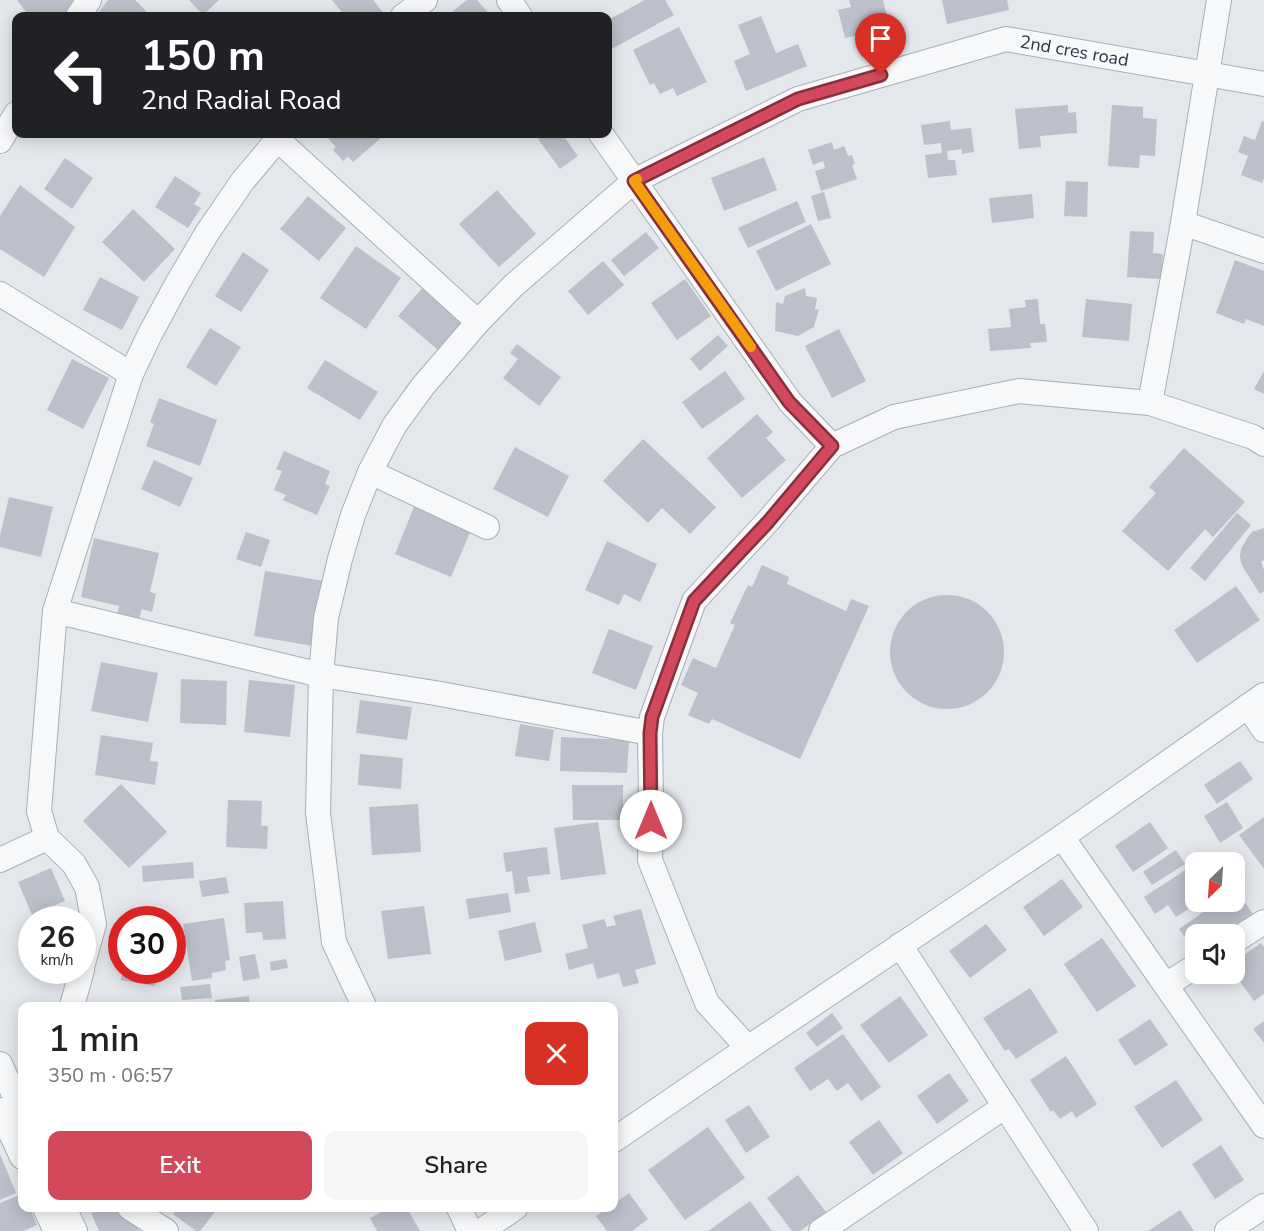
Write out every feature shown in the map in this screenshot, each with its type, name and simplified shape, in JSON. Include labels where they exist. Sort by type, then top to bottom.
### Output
[{"type":"street","points":[[408,12],[425,0]]},
{"type":"street","points":[[1150,403],[1183,223],[1219,0]]},
{"type":"street","name":"2nd cres road","points":[[362,1002],[334,942],[318,813],[321,675],[326,618],[353,515],[370,472],[394,426],[423,386],[478,322],[513,286],[634,181],[798,99],[1006,39],[1206,72],[1264,84]]},
{"type":"street","points":[[0,141],[12,121]]},
{"type":"street","points":[[91,906],[87,887],[74,864],[47,838],[39,812],[55,610],[131,374],[150,334],[207,233],[242,182],[277,138]]},
{"type":"street","points":[[281,138],[478,322]]},
{"type":"street","points":[[604,138],[789,402],[832,446]]},
{"type":"street","points":[[1183,223],[1264,252]]},
{"type":"street","points":[[0,294],[131,374]]},
{"type":"street","points":[[747,1048],[707,1003],[650,860],[652,717],[694,601],[768,522],[832,446],[894,417],[1019,391],[1150,403],[1253,437],[1264,444]]},
{"type":"street","points":[[370,472],[487,527]]},
{"type":"street","points":[[55,610],[321,675],[435,693],[650,733]]},
{"type":"street","points":[[618,1137],[1062,837],[1256,700],[1264,730]]},
{"type":"street","points":[[1062,837],[1264,1126]]},
{"type":"street","points":[[0,860],[47,838]]},
{"type":"street","points":[[1245,934],[1264,922]]},
{"type":"street","points":[[900,945],[1086,1231]]},
{"type":"street","points":[[1166,986],[1185,973]]},
{"type":"street","points":[[73,1002],[78,984]]},
{"type":"street","points":[[0,1064],[18,1103]]},
{"type":"street","points":[[821,1231],[1004,1107]]},
{"type":"street","points":[[0,1110],[17,1133]]},
{"type":"street","points":[[1227,1231],[1264,1206]]},
{"type":"street","points":[[47,1212],[56,1231]]},
{"type":"street","points":[[66,1212],[75,1231]]},
{"type":"street","points":[[136,1212],[166,1231]]},
{"type":"street","points":[[461,1212],[470,1231]]},
{"type":"street","points":[[481,1231],[509,1212]]},
{"type":"building","points":[[17,0],[78,0],[80,3],[67,12],[26,12]]},
{"type":"building","points":[[108,0],[135,0],[147,12],[99,12]]},
{"type":"building","points":[[189,0],[219,0],[206,12],[200,12]]},
{"type":"building","points":[[332,0],[373,0],[383,12],[342,12]]},
{"type":"building","points":[[467,0],[477,0],[488,12],[452,12]]},
{"type":"building","points":[[645,0],[665,0],[674,15],[612,49],[612,18]]},
{"type":"building","points":[[849,0],[883,0],[888,21],[871,25],[873,32],[845,38],[838,10],[851,7]]},
{"type":"building","points":[[942,0],[1007,0],[1009,10],[947,24]]},
{"type":"building","points":[[761,16],[776,53],[798,44],[807,66],[746,91],[734,61],[750,54],[738,25]]},
{"type":"building","points":[[679,27],[707,82],[677,96],[673,88],[660,94],[654,83],[650,85],[633,50]]},
{"type":"building","points":[[1068,105],[1068,113],[1076,112],[1077,133],[1040,136],[1041,147],[1019,149],[1015,109]]},
{"type":"building","points":[[1112,105],[1143,107],[1143,118],[1157,119],[1155,156],[1140,155],[1139,168],[1108,166]]},
{"type":"building","points":[[950,121],[951,130],[971,128],[974,152],[962,154],[962,149],[947,151],[948,160],[955,160],[957,175],[928,178],[925,155],[942,153],[941,143],[924,145],[921,125]]},
{"type":"building","points":[[1262,121],[1264,122],[1264,178],[1262,183],[1241,175],[1248,156],[1238,152],[1244,136],[1255,140]]},
{"type":"building","points":[[328,138],[380,139],[353,162],[348,157],[343,161],[333,150],[336,147]]},
{"type":"building","points":[[565,138],[578,156],[560,169],[538,139]]},
{"type":"building","points":[[832,142],[834,150],[844,146],[848,156],[852,155],[855,164],[852,165],[857,179],[821,191],[815,171],[825,168],[823,161],[813,165],[808,150]]},
{"type":"building","points":[[764,157],[777,190],[724,211],[711,178]]},
{"type":"building","points":[[65,158],[93,178],[72,209],[44,189]]},
{"type":"building","points":[[175,176],[201,193],[194,204],[201,208],[188,228],[155,207]]},
{"type":"building","points":[[1066,181],[1088,182],[1087,217],[1064,216]]},
{"type":"building","points":[[20,185],[75,227],[44,277],[0,249],[0,216]]},
{"type":"building","points":[[497,190],[536,234],[499,267],[459,224]]},
{"type":"building","points":[[824,192],[831,218],[818,221],[811,196]]},
{"type":"building","points":[[1032,194],[1034,218],[992,223],[989,198]]},
{"type":"building","points":[[308,196],[346,228],[319,261],[280,229]]},
{"type":"building","points":[[797,201],[806,222],[748,248],[738,228]]},
{"type":"building","points":[[133,209],[175,249],[144,282],[102,242]]},
{"type":"building","points":[[811,224],[831,264],[776,291],[756,251]]},
{"type":"building","points":[[1130,231],[1154,232],[1153,253],[1163,254],[1161,279],[1127,277]]},
{"type":"building","points":[[646,232],[659,248],[624,276],[611,260]]},
{"type":"building","points":[[356,246],[401,278],[366,329],[320,298]]},
{"type":"building","points":[[243,252],[269,270],[241,312],[215,296]]},
{"type":"building","points":[[1235,260],[1264,271],[1264,326],[1246,319],[1244,324],[1216,313]]},
{"type":"building","points":[[603,261],[624,285],[588,315],[568,291]]},
{"type":"building","points":[[100,277],[139,297],[122,330],[83,310]]},
{"type":"building","points":[[685,279],[711,316],[677,340],[651,303]]},
{"type":"building","points":[[424,286],[464,320],[438,350],[398,316]]},
{"type":"building","points":[[805,288],[806,296],[817,298],[815,310],[819,309],[814,327],[798,336],[775,331],[776,302],[783,304],[785,296]]},
{"type":"building","points":[[1038,299],[1040,324],[1045,324],[1047,342],[1030,343],[1031,348],[990,351],[988,329],[1011,327],[1009,309],[1026,307],[1025,300]]},
{"type":"building","points":[[1086,299],[1132,304],[1129,341],[1082,337]]},
{"type":"building","points":[[210,328],[241,347],[216,386],[186,367]]},
{"type":"building","points":[[839,329],[866,381],[832,398],[805,346]]},
{"type":"building","points":[[718,335],[728,346],[700,371],[690,359]]},
{"type":"building","points":[[517,344],[561,377],[539,406],[503,378],[518,359],[510,353]]},
{"type":"building","points":[[72,359],[109,378],[83,429],[47,410]]},
{"type":"building","points":[[325,360],[378,392],[360,420],[307,388]]},
{"type":"building","points":[[725,371],[745,399],[702,429],[682,402]]},
{"type":"building","points":[[1264,371],[1264,394],[1254,389]]},
{"type":"building","points":[[159,398],[217,420],[200,466],[146,446],[154,424],[150,422]]},
{"type":"building","points":[[757,414],[773,432],[766,438],[786,460],[742,498],[707,458]]},
{"type":"building","points":[[643,439],[716,507],[690,534],[662,508],[648,523],[603,481]]},
{"type":"building","points":[[515,447],[569,476],[548,517],[493,489]]},
{"type":"building","points":[[1184,448],[1245,502],[1213,537],[1205,529],[1168,571],[1122,531],[1156,493],[1149,487]]},
{"type":"building","points":[[284,451],[330,471],[325,484],[330,486],[317,515],[283,500],[286,495],[274,490],[282,471],[276,469]]},
{"type":"building","points":[[154,460],[193,478],[180,507],[141,489]]},
{"type":"building","points":[[9,497],[53,507],[41,557],[0,547],[0,536]]},
{"type":"building","points":[[414,507],[471,530],[451,577],[395,554]]},
{"type":"building","points":[[1237,513],[1251,525],[1205,581],[1190,568]]},
{"type":"building","points":[[1264,528],[1264,560],[1261,562],[1264,570],[1264,591],[1260,594],[1244,569],[1240,556],[1241,549],[1252,532]]},
{"type":"building","points":[[246,532],[270,540],[261,567],[236,559]]},
{"type":"building","points":[[94,538],[159,553],[150,592],[156,594],[152,612],[142,609],[139,619],[117,614],[119,606],[81,597]]},
{"type":"building","points":[[607,541],[657,564],[640,602],[624,594],[619,605],[585,590]]},
{"type":"building","points":[[762,565],[789,577],[787,584],[846,611],[851,599],[869,606],[800,759],[712,719],[709,724],[688,715],[698,693],[681,685],[693,658],[716,668],[735,625],[730,623],[748,585],[752,587]]},
{"type":"building","points":[[265,571],[330,582],[319,647],[254,636]]},
{"type":"building","points":[[1236,586],[1260,620],[1197,663],[1174,630]]},
{"type":"building","points":[[947,595],[969,600],[987,612],[999,630],[1004,652],[999,674],[987,692],[969,704],[947,709],[925,704],[907,692],[895,674],[890,652],[895,630],[907,612],[925,600]]},
{"type":"building","points":[[609,629],[653,646],[636,690],[592,673]]},
{"type":"building","points":[[101,662],[158,673],[148,722],[91,711]]},
{"type":"building","points":[[181,679],[227,681],[226,725],[180,723]]},
{"type":"building","points":[[249,680],[295,685],[290,737],[244,732]]},
{"type":"building","points":[[360,700],[412,707],[407,740],[356,733]]},
{"type":"building","points":[[520,724],[554,730],[549,761],[515,756]]},
{"type":"building","points":[[101,735],[153,743],[150,761],[158,762],[155,785],[95,775]]},
{"type":"building","points":[[561,737],[629,740],[627,773],[560,771]]},
{"type":"building","points":[[360,754],[403,758],[401,789],[358,785]]},
{"type":"building","points":[[1240,761],[1253,779],[1217,804],[1204,785]]},
{"type":"building","points":[[121,784],[167,832],[129,868],[83,821]]},
{"type":"building","points":[[572,785],[623,785],[623,820],[573,820]]},
{"type":"building","points":[[228,800],[262,801],[261,826],[268,826],[267,849],[226,847]]},
{"type":"building","points":[[1227,802],[1243,828],[1220,843],[1204,816]]},
{"type":"building","points":[[418,804],[421,852],[372,855],[369,807]]},
{"type":"building","points":[[1264,817],[1264,869],[1239,835]]},
{"type":"building","points":[[598,822],[606,874],[561,880],[554,828]]},
{"type":"building","points":[[1150,822],[1168,848],[1133,872],[1115,846]]},
{"type":"building","points":[[547,847],[550,874],[527,877],[530,892],[515,894],[512,871],[506,872],[503,853]]},
{"type":"building","points":[[1176,850],[1185,864],[1152,885],[1143,872]]},
{"type":"building","points":[[193,862],[194,878],[143,882],[142,866]]},
{"type":"building","points":[[51,868],[65,901],[53,906],[28,906],[18,882]]},
{"type":"building","points":[[1185,870],[1185,911],[1176,917],[1168,905],[1155,914],[1144,897]]},
{"type":"building","points":[[226,877],[229,893],[202,897],[199,881]]},
{"type":"building","points":[[1062,879],[1083,907],[1044,936],[1023,907]]},
{"type":"building","points":[[508,893],[511,912],[469,919],[466,899]]},
{"type":"building","points":[[283,901],[286,939],[263,940],[262,932],[246,933],[244,903]]},
{"type":"building","points":[[1245,903],[1253,914],[1238,924],[1186,924],[1204,912],[1245,912]]},
{"type":"building","points":[[424,906],[431,954],[388,959],[381,911]]},
{"type":"building","points":[[641,909],[656,964],[635,970],[639,983],[623,987],[619,973],[597,979],[593,963],[569,970],[565,954],[588,948],[582,925],[604,919],[607,927],[616,925],[613,916]]},
{"type":"building","points":[[224,918],[230,960],[225,961],[226,970],[212,973],[212,978],[192,981],[186,943],[186,924]]},
{"type":"building","points":[[535,922],[542,952],[505,961],[498,931]]},
{"type":"building","points":[[986,924],[1007,950],[970,978],[949,951]]},
{"type":"building","points":[[1185,925],[1185,937],[1179,929]]},
{"type":"building","points":[[1102,938],[1136,986],[1097,1012],[1064,964]]},
{"type":"building","points":[[1261,943],[1264,947],[1264,994],[1254,1001],[1242,984],[1245,984],[1245,954]]},
{"type":"building","points":[[255,954],[260,978],[243,981],[239,957]]},
{"type":"building","points":[[286,959],[288,968],[271,971],[270,962]]},
{"type":"building","points":[[210,984],[212,998],[182,1000],[180,987]]},
{"type":"building","points":[[1030,988],[1058,1032],[1016,1059],[1009,1049],[1005,1051],[983,1018]]},
{"type":"building","points":[[249,996],[250,1002],[215,1002],[215,1000]]},
{"type":"building","points":[[900,996],[928,1035],[889,1063],[860,1025]]},
{"type":"building","points":[[832,1013],[843,1028],[817,1047],[806,1033]]},
{"type":"building","points":[[1150,1019],[1168,1045],[1135,1066],[1118,1040]]},
{"type":"building","points":[[1264,1021],[1264,1043],[1253,1029]]},
{"type":"building","points":[[843,1034],[881,1087],[861,1101],[848,1083],[837,1091],[828,1079],[810,1091],[794,1068]]},
{"type":"building","points":[[1066,1056],[1097,1104],[1076,1118],[1072,1111],[1060,1119],[1053,1110],[1051,1112],[1030,1080]]},
{"type":"building","points":[[949,1073],[969,1101],[937,1124],[917,1096]]},
{"type":"building","points":[[1176,1080],[1203,1120],[1162,1148],[1134,1107]]},
{"type":"building","points":[[749,1105],[770,1137],[746,1153],[725,1120]]},
{"type":"building","points":[[879,1120],[903,1153],[873,1175],[849,1142]]},
{"type":"building","points":[[708,1127],[745,1178],[685,1220],[648,1170]]},
{"type":"building","points":[[1221,1145],[1244,1180],[1215,1199],[1192,1164]]},
{"type":"building","points":[[0,1154],[16,1193],[0,1200]]},
{"type":"building","points":[[798,1175],[826,1212],[800,1231],[792,1231],[767,1198]]},
{"type":"building","points":[[629,1193],[648,1219],[632,1231],[607,1231],[596,1216],[602,1212],[618,1212],[618,1201]]},
{"type":"building","points":[[18,1196],[18,1212],[32,1212],[37,1225],[23,1231],[0,1231],[0,1203]]},
{"type":"building","points":[[750,1201],[772,1231],[708,1231]]},
{"type":"building","points":[[1180,1210],[1194,1231],[1148,1231]]},
{"type":"building","points":[[121,1212],[134,1220],[139,1231],[99,1231],[91,1213]]},
{"type":"building","points":[[175,1212],[215,1212],[200,1231],[196,1231],[173,1214]]},
{"type":"building","points":[[381,1212],[409,1212],[420,1231],[377,1231],[370,1218]]},
{"type":"slow traffic","points":[[637,179],[634,181],[751,347]]},
{"type":"route","points":[[651,821],[650,733],[652,717],[694,601],[768,522],[832,446],[789,402],[634,181],[798,99],[881,75]]}]
